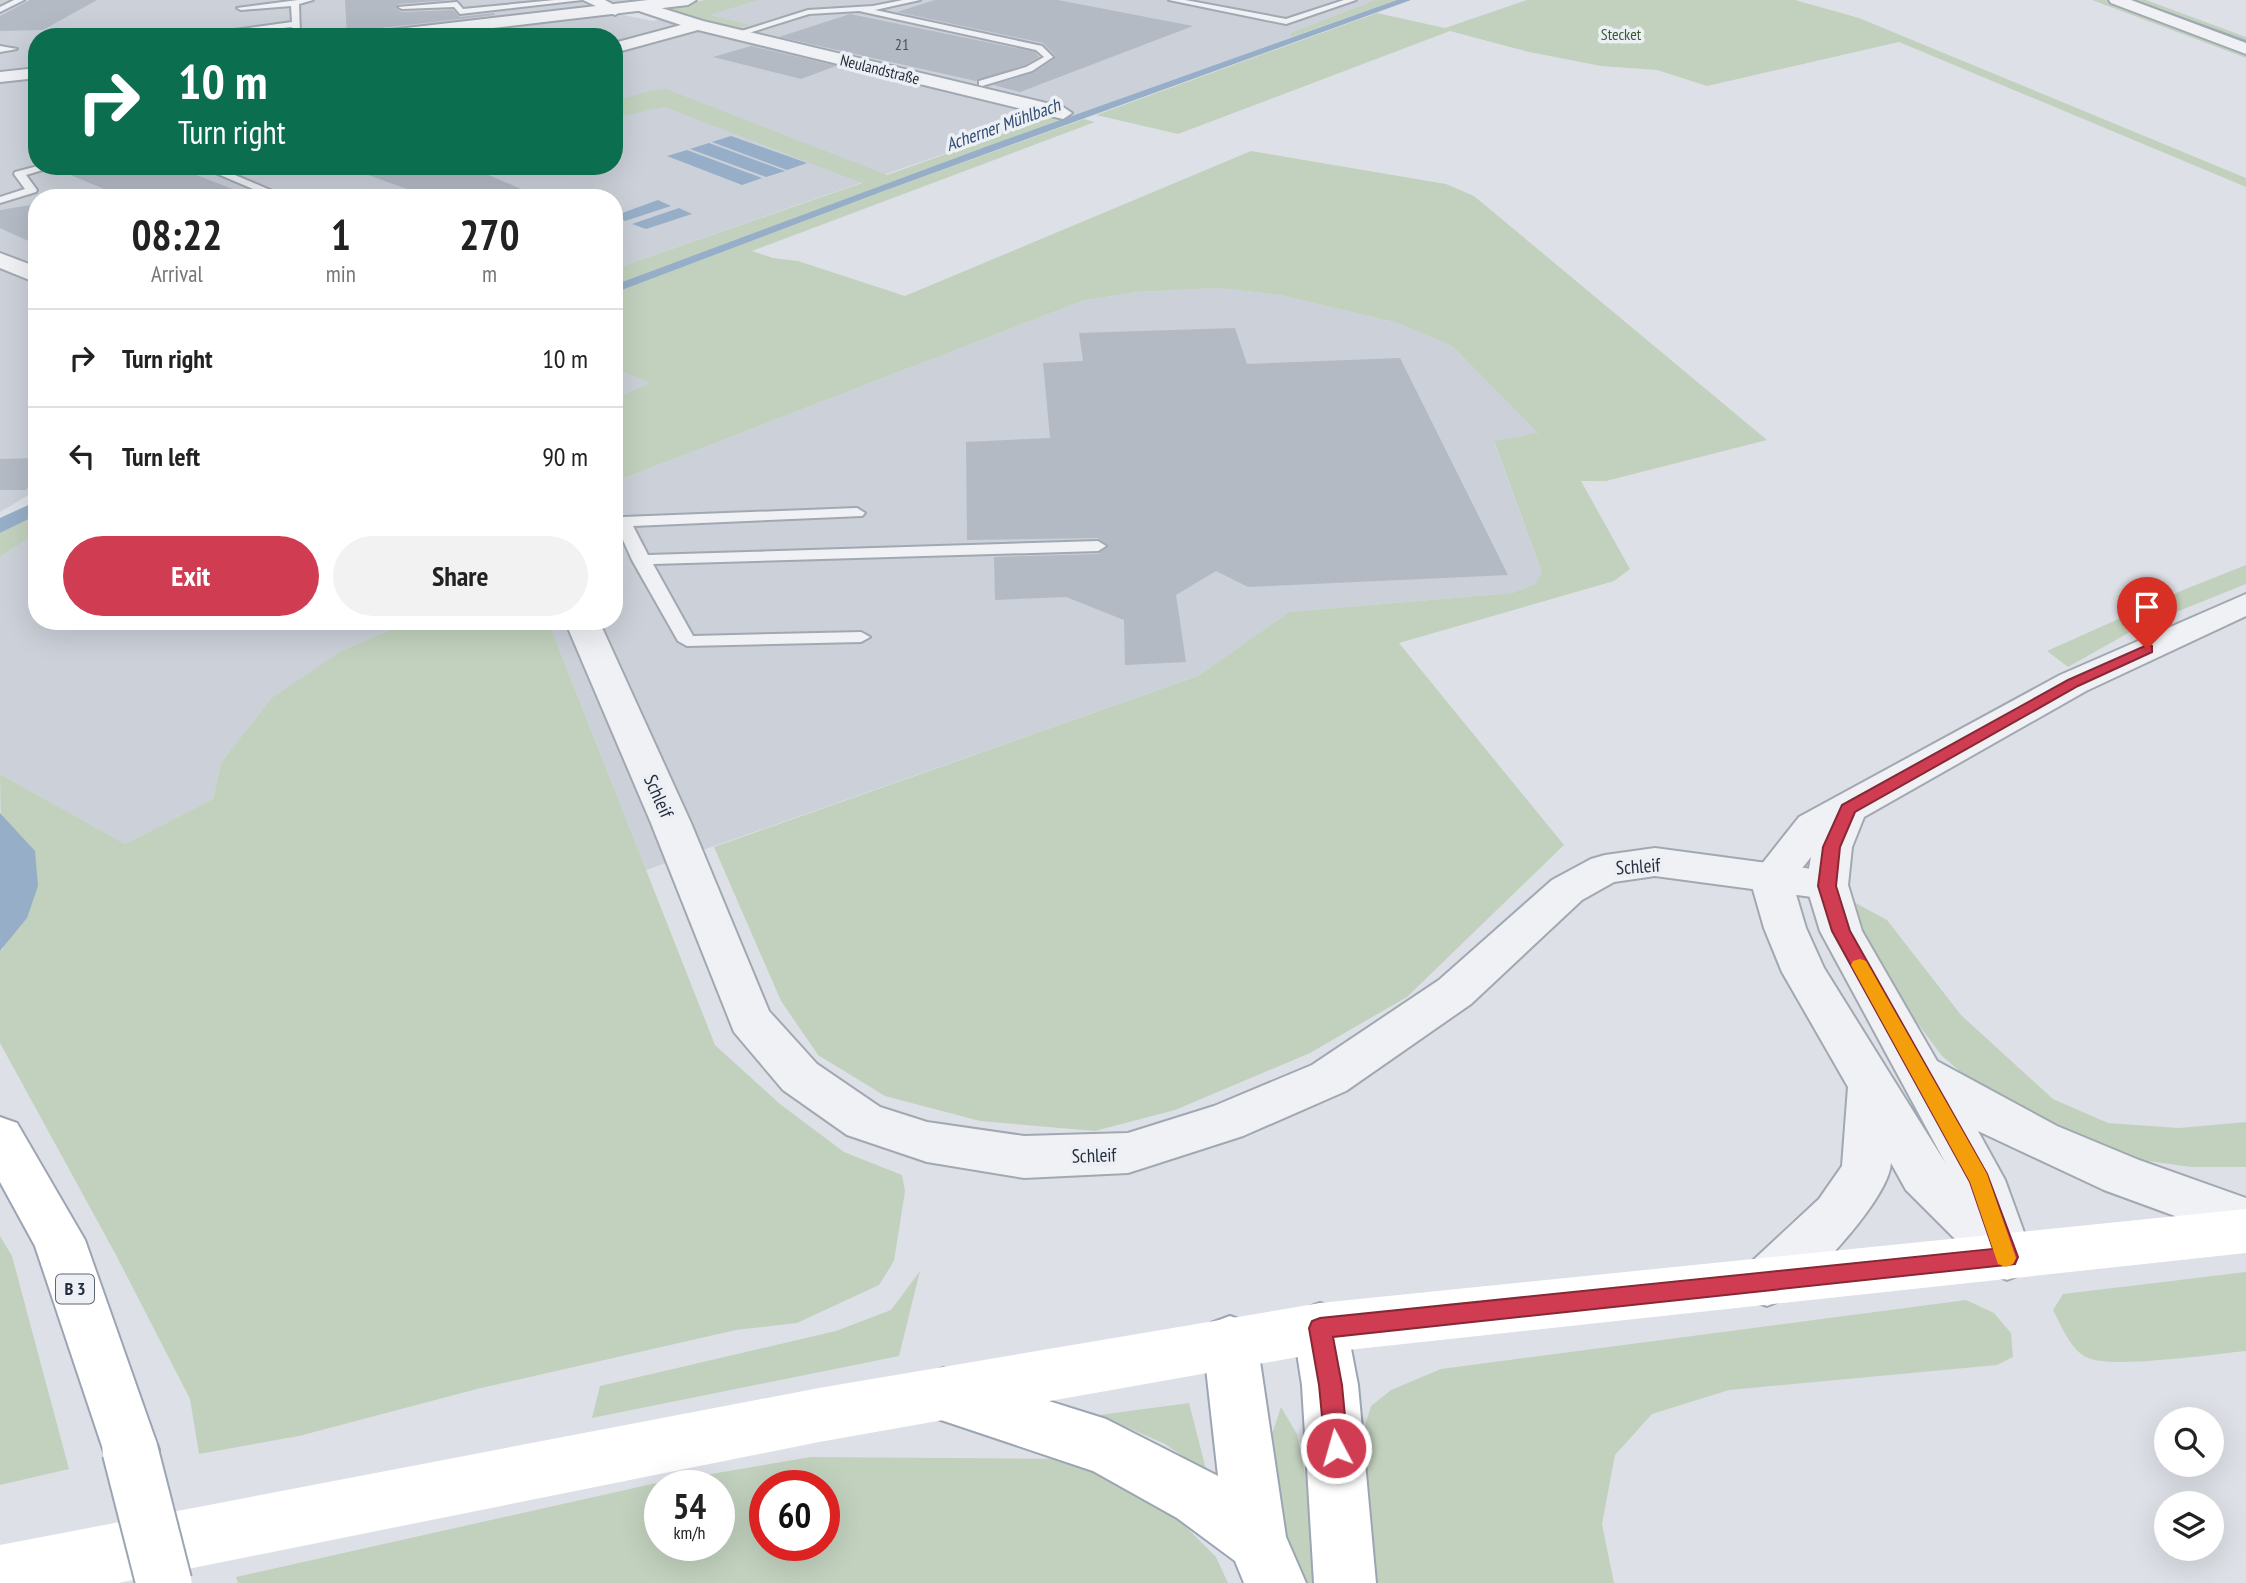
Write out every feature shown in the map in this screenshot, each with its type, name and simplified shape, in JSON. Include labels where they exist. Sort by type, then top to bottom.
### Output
[{"type":"main road","name":"B 3","points":[[0,1137],[59,1240],[130,1450],[164,1583]]},
{"type":"main road","points":[[0,1576],[819,1415],[943,1395],[1230,1341],[1320,1328],[2246,1231]]},
{"type":"main road","points":[[1320,1328],[1331,1397],[1345,1583]]},
{"type":"main road","points":[[1230,1341],[1266,1561]]},
{"type":"main road","points":[[943,1395],[1106,1447],[1198,1497],[1266,1561]]},
{"type":"street","points":[[591,0],[615,10]]},
{"type":"street","points":[[453,28],[688,0]]},
{"type":"street","points":[[2117,0],[2246,49]]},
{"type":"street","name":"Neulandstraße","points":[[642,7],[698,25],[1063,113]]},
{"type":"street","name":"Neulandstraße","points":[[623,46],[698,25]]},
{"type":"street","points":[[0,77],[28,74]]},
{"type":"street","points":[[3,264],[28,273]]},
{"type":"street","points":[[2007,1257],[1924,1175],[1804,972],[1785,929],[1771,879],[1813,826],[2073,683],[2246,604]]},
{"type":"street","name":"Schleif","points":[[586,630],[671,823],[750,1020],[800,1077],[821,1092],[864,1121],[927,1142],[1024,1157],[1128,1153],[1226,1122],[1329,1078],[1455,992],[1567,890],[1605,869],[1655,862],[1827,886]]},
{"type":"street","points":[[1848,809],[1832,847],[1827,886],[1841,931],[1980,1180],[2007,1257]]},
{"type":"street","points":[[1917,1069],[1960,1099],[2095,1165],[2148,1187],[2246,1220]]},
{"type":"street","points":[[1767,1282],[1837,1215],[1866,1170],[1871,1088]]},
{"type":"lane","points":[[0,10],[20,0]]},
{"type":"lane","points":[[241,8],[309,0]]},
{"type":"lane","points":[[402,7],[447,2],[457,4],[460,12],[498,4],[578,0]]},
{"type":"lane","points":[[736,34],[808,12],[860,9],[916,0]]},
{"type":"lane","points":[[1172,0],[1286,22],[1352,0]]},
{"type":"lane","points":[[295,3],[297,28]]},
{"type":"lane","points":[[860,9],[1039,48],[1049,57],[1029,69],[982,83]]},
{"type":"lane","points":[[228,22],[296,20]]},
{"type":"lane","points":[[247,28],[296,20]]},
{"type":"lane","points":[[0,49],[13,49]]},
{"type":"lane","points":[[28,172],[19,174],[31,189]]},
{"type":"lane","points":[[226,175],[262,189]]},
{"type":"lane","points":[[0,200],[28,191]]},
{"type":"lane","points":[[623,520],[857,513]]},
{"type":"lane","points":[[623,528],[687,641],[861,637]]},
{"type":"lane","points":[[640,560],[1098,546]]},
{"type":"shaded area","points":[[0,0],[647,0],[393,28],[28,28],[28,67],[0,70]]},
{"type":"shaded area","points":[[732,0],[1375,0],[1290,33],[1292,37],[1070,117],[1058,114],[623,266],[623,189],[28,189],[28,495],[0,512],[0,80],[28,77],[28,175],[623,175],[623,28],[487,28],[618,14],[653,21]]},
{"type":"shaded area","points":[[1219,288],[1280,295],[1398,323],[1452,346],[1539,434],[1494,442],[1542,572],[1535,584],[1512,593],[1289,612],[1198,676],[646,870],[552,630],[623,630],[623,479],[1082,301],[1137,292]]},
{"type":"shaded area","points":[[623,372],[651,383],[623,395]]},
{"type":"shaded area","points":[[28,539],[28,630],[390,630],[343,650],[221,763],[213,799],[125,844],[0,774],[0,557]]},
{"type":"green space","points":[[705,0],[758,0],[709,15],[750,25],[736,29],[665,10]]},
{"type":"green space","points":[[1375,0],[1397,0],[1292,37],[1290,33]]},
{"type":"green space","name":"Stecket","points":[[1527,0],[1795,0],[1859,18],[2246,178],[2246,187],[1899,42],[1707,86],[1657,70],[1601,66],[1529,52],[1450,31],[1178,134],[1096,115],[1377,13],[1445,28]]},
{"type":"green space","points":[[2092,0],[2105,0],[2246,54],[2246,58]]},
{"type":"green space","points":[[2126,0],[2146,0],[2246,37],[2246,45]]},
{"type":"green space","points":[[666,89],[887,175],[1058,114],[1070,117],[623,282],[623,266],[862,183],[665,107],[623,116],[623,98]]},
{"type":"green space","points":[[1084,119],[1095,122],[752,251],[773,258],[798,261],[905,296],[1251,151],[1446,184],[1474,196],[1767,440],[1606,481],[1581,481],[1630,569],[1614,581],[1399,643],[1564,845],[1407,997],[1310,1053],[1175,1110],[1095,1131],[980,1121],[885,1096],[818,1055],[781,1001],[714,847],[1198,676],[1289,612],[1512,593],[1535,584],[1542,572],[1494,441],[1538,433],[1452,346],[1398,323],[1280,295],[1219,288],[1137,292],[1082,301],[623,479],[623,395],[650,383],[623,372],[623,290]]},
{"type":"green space","points":[[28,519],[28,539],[0,557],[0,533]]},
{"type":"green space","points":[[2246,565],[2246,584],[2139,627],[2068,667],[2047,651],[2183,590]]},
{"type":"green space","points":[[390,630],[552,630],[715,1045],[780,1104],[844,1152],[902,1175],[905,1191],[894,1261],[879,1285],[797,1323],[736,1330],[477,1389],[299,1436],[199,1454],[190,1399],[116,1255],[0,1043],[0,951],[3,949],[0,774],[125,844],[213,799],[221,763],[272,698],[343,650]]},
{"type":"green space","points":[[1854,902],[1887,920],[1961,1015],[2053,1099],[2108,1123],[2179,1128],[2246,1122],[2246,1167],[2191,1167],[2119,1157],[1990,1097],[1942,1056],[1883,977],[1860,926]]},
{"type":"green space","points":[[0,1236],[12,1256],[69,1469],[0,1485]]},
{"type":"green space","points":[[920,1271],[899,1356],[592,1418],[600,1386],[836,1331],[891,1310]]},
{"type":"green space","points":[[2246,1272],[2246,1351],[2140,1361],[2100,1361],[2088,1358],[2076,1350],[2053,1310],[2063,1294]]},
{"type":"green space","points":[[1966,1300],[1994,1313],[2011,1333],[2013,1357],[1997,1365],[1729,1390],[1652,1414],[1615,1455],[1602,1524],[1614,1583],[1374,1583],[1359,1445],[1371,1406],[1391,1390],[1441,1369]]},
{"type":"green space","points":[[1189,1403],[1207,1473],[1165,1444],[1099,1415]]},
{"type":"green space","points":[[1281,1407],[1297,1434],[1306,1480],[1316,1583],[1299,1583],[1273,1492],[1266,1452]]},
{"type":"green space","points":[[811,1457],[1076,1459],[1161,1502],[1216,1557],[1228,1583],[238,1583],[236,1577],[644,1486],[644,1561],[735,1561],[734,1470]]},
{"type":"water","points":[[1397,0],[1411,0],[881,192],[623,290],[623,282],[988,146]]},
{"type":"water","points":[[731,136],[807,163],[787,170],[712,142]]},
{"type":"water","points":[[709,143],[785,171],[766,177],[690,149]]},
{"type":"water","points":[[687,150],[762,178],[742,185],[667,156]]},
{"type":"water","points":[[658,200],[671,206],[625,221],[623,213]]},
{"type":"water","points":[[679,208],[692,214],[646,229],[632,224]]},
{"type":"water","points":[[28,505],[28,519],[0,533],[0,518]]},
{"type":"water","points":[[0,813],[35,851],[38,886],[27,918],[0,951]]},
{"type":"building","points":[[30,0],[97,0],[47,28],[0,31],[0,16]]},
{"type":"building","points":[[345,0],[450,0],[398,4],[395,8],[402,12],[453,10],[460,17],[495,15],[381,28],[347,28]]},
{"type":"building","points":[[935,0],[1058,0],[1193,26],[1020,92],[993,85],[1033,73],[1054,59],[1055,55],[1043,43],[897,12]]},
{"type":"building","points":[[850,14],[1035,52],[1039,57],[1025,65],[976,81],[779,37]]},
{"type":"building","points":[[751,46],[836,66],[801,79],[713,57]]},
{"type":"building","points":[[70,175],[196,175],[232,189],[104,189]]},
{"type":"building","points":[[368,175],[489,175],[521,189],[407,189]]},
{"type":"building","points":[[28,205],[28,241],[0,228],[0,210]]},
{"type":"building","points":[[1235,328],[1247,364],[1400,358],[1508,575],[1248,587],[1216,571],[1176,595],[1186,662],[1125,665],[1124,620],[1066,597],[995,600],[994,557],[1098,554],[1108,545],[1098,538],[967,540],[966,442],[1050,438],[1043,363],[1083,361],[1079,333]]},
{"type":"building","points":[[28,458],[26,490],[0,490],[0,459]]},
{"type":"waterway","points":[[2131,0],[2246,42]]},
{"type":"slow traffic","points":[[1860,965],[1980,1180],[2006,1258]]},
{"type":"route","points":[[1336,1448],[1330,1385],[1320,1328],[2007,1257],[1980,1180],[1841,931],[1827,886],[1832,847],[1848,809],[2073,683],[2147,649]]},
{"type":"water label","name":"Acherner Mühlbach","points":[[1003,125]]}]
